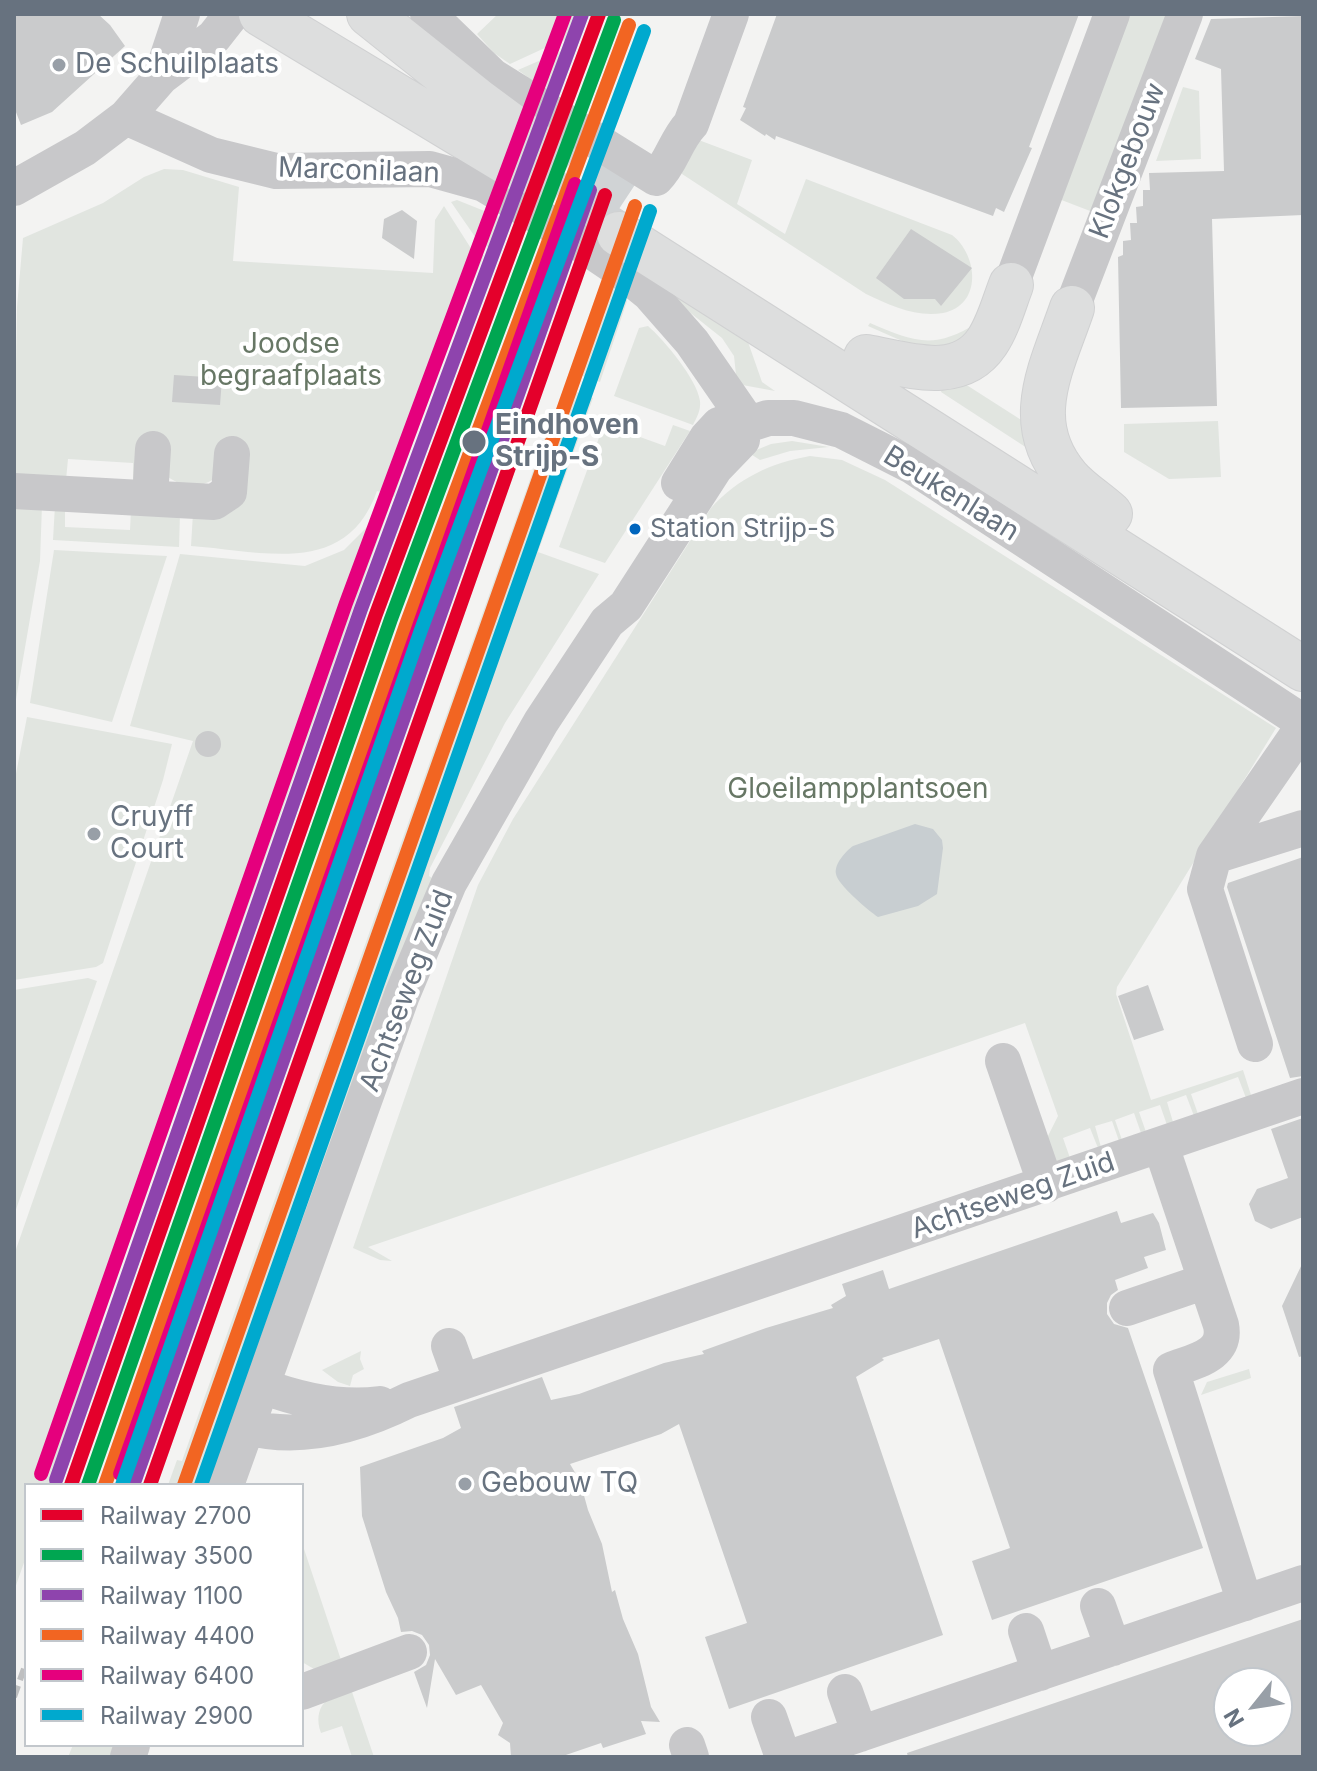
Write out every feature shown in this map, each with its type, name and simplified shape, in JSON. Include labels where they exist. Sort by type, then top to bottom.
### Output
[{"type":"main road","name":"Marconilaan","points":[[261,14],[526,156],[432,35],[369,14]]},
{"type":"main road","points":[[636,222],[866,357],[1303,634]]},
{"type":"main road","name":"Beukenlaan","points":[[636,222],[1303,669]]},
{"type":"main road","points":[[866,357],[950,369],[970,360],[987,343],[1011,285]]},
{"type":"main road","points":[[1072,308],[1042,397],[1041,419],[1046,442],[1067,477],[1110,514]]},
{"type":"street","points":[[161,77],[182,14]]},
{"type":"street","points":[[14,188],[85,148],[126,117],[161,77],[214,37],[232,14]]},
{"type":"street","points":[[731,14],[684,130],[636,222],[649,293],[683,331],[746,425]]},
{"type":"street","points":[[1011,285],[1112,14]]},
{"type":"street","name":"Klokgebouw","points":[[1072,308],[1185,14]]},
{"type":"street","name":"Marconilaan","points":[[432,35],[492,76],[636,222]]},
{"type":"street","name":"Marconilaan","points":[[126,117],[211,155],[276,171],[406,167],[449,173],[484,184],[559,229],[636,222]]},
{"type":"street","name":"Beukenlaan","points":[[746,425],[779,417],[812,422],[841,430],[912,466],[1303,724]]},
{"type":"street","name":"Achtseweg Zuid","points":[[227,1483],[402,995],[449,883],[541,722],[607,622],[626,606],[715,468],[742,440],[746,425]]},
{"type":"street","points":[[150,498],[153,449]]},
{"type":"street","points":[[14,491],[214,502],[229,492],[232,454]]},
{"type":"street","points":[[1255,1044],[1205,889],[1214,856],[1303,724]]},
{"type":"street","points":[[1214,856],[1303,828]]},
{"type":"street","points":[[1003,1061],[1046,1185]]},
{"type":"street","name":"Achtseweg Zuid","points":[[247,1427],[274,1434],[326,1430],[376,1417],[409,1400],[1303,1096]]},
{"type":"street","points":[[1161,1146],[1221,1325],[1221,1344],[1207,1356],[1171,1370],[1245,1603]]},
{"type":"street","points":[[1127,1308],[1206,1281]]},
{"type":"street","points":[[449,1346],[462,1382]]},
{"type":"street","name":"Achtseweg Zuid","points":[[262,1386],[286,1395],[356,1407],[409,1400]]},
{"type":"street","points":[[792,1757],[1303,1583]]},
{"type":"street","points":[[1098,1606],[1113,1648]]},
{"type":"street","points":[[1026,1631],[1040,1673]]},
{"type":"street","points":[[304,1691],[409,1652]]},
{"type":"street","points":[[845,1692],[860,1734]]},
{"type":"street","points":[[769,1717],[783,1757]]},
{"type":"green space","points":[[498,14],[581,14],[567,41],[562,40],[510,64],[494,53],[477,34]]},
{"type":"green space","points":[[1119,14],[1173,14],[1098,214],[1051,196]]},
{"type":"green space","points":[[564,50],[548,92],[518,70]]},
{"type":"green space","points":[[1183,87],[1199,91],[1201,159],[1156,161]]},
{"type":"green space","points":[[696,139],[752,160],[737,204],[785,234],[806,179],[952,235],[961,244],[971,266],[970,290],[965,300],[943,313],[923,314],[866,294],[682,174],[679,170]]},
{"type":"green space","name":"Joodse begraafplaats","points":[[164,169],[183,170],[239,187],[233,261],[433,273],[435,220],[444,206],[472,250],[484,255],[464,304],[461,303],[394,497],[377,491],[363,519],[345,537],[324,548],[273,554],[191,546],[193,513],[226,513],[240,502],[218,476],[205,484],[192,486],[178,483],[165,475],[133,483],[133,463],[68,459],[66,480],[14,478],[17,307],[23,238],[103,203],[144,177]]},
{"type":"green space","points":[[457,200],[502,218],[491,248],[480,244],[451,202]]},
{"type":"green space","points":[[634,259],[748,342],[762,382],[775,391],[737,384],[734,356],[722,338],[688,311]]},
{"type":"green space","points":[[603,278],[623,293],[627,301],[600,382],[580,375],[577,354]]},
{"type":"green space","points":[[870,323],[899,335],[936,340],[962,332],[977,323],[964,344],[918,348],[868,326]]},
{"type":"green space","points":[[648,326],[679,360],[698,392],[700,407],[693,425],[614,396],[639,328]]},
{"type":"green space","points":[[965,384],[1026,423],[1027,448],[941,392],[942,387]]},
{"type":"green space","points":[[565,388],[593,398],[538,552],[599,574],[505,723],[430,868],[429,876],[438,882],[214,1483],[169,1483],[177,1460],[182,1461]]},
{"type":"green space","points":[[1218,421],[1221,477],[1169,479],[1124,452],[1124,424]]},
{"type":"green space","points":[[604,424],[665,446],[673,425],[690,431],[605,563],[559,547]]},
{"type":"green space","points":[[792,441],[829,447],[790,451],[760,460],[749,453],[771,444]]},
{"type":"green space","name":"Gloeilampplantsoen","points":[[810,456],[842,460],[885,480],[1276,728],[1117,987],[1116,994],[1151,1100],[1243,1070],[1251,1095],[1246,1098],[1238,1077],[1191,1094],[1198,1114],[1194,1116],[1186,1095],[1167,1102],[1173,1122],[1167,1125],[1160,1105],[1139,1112],[1146,1132],[1141,1133],[1134,1113],[1115,1120],[1122,1140],[1119,1141],[1112,1121],[1095,1126],[1101,1147],[1098,1148],[1090,1128],[1063,1138],[1070,1158],[1055,1163],[1045,1142],[1058,1116],[1025,1023],[368,1247],[392,1261],[380,1260],[353,1248],[478,885],[513,819],[711,508],[732,488],[756,473]]},
{"type":"green space","points":[[14,503],[42,505],[40,561],[14,711]]},
{"type":"green space","points":[[384,503],[390,505],[99,1328],[106,1330],[52,1483],[24,1483],[24,1563],[14,1591],[14,1255],[193,741],[130,726],[180,554],[305,566],[344,550],[377,517]]},
{"type":"green space","points":[[55,505],[65,506],[65,527],[130,530],[131,510],[180,514],[179,547],[53,540]]},
{"type":"green space","points":[[54,550],[167,556],[112,722],[30,703]]},
{"type":"green space","points":[[27,717],[172,744],[103,963],[96,967],[14,980],[14,784]]},
{"type":"green space","points":[[88,978],[97,981],[14,1215],[14,990]]},
{"type":"green space","points":[[361,1351],[364,1369],[353,1375],[350,1386],[338,1382],[322,1370]]},
{"type":"green space","points":[[1249,1369],[1251,1378],[1201,1395],[1207,1382]]},
{"type":"green space","points":[[304,1549],[343,1666],[314,1669],[304,1663]]},
{"type":"green space","points":[[350,1686],[374,1757],[352,1757],[342,1726],[321,1733],[320,1709],[335,1693]]},
{"type":"green space","points":[[72,1747],[119,1747],[116,1757],[68,1757]]},
{"type":"shaded area","points":[[915,824],[933,829],[942,840],[937,894],[918,906],[878,917],[842,884],[836,874],[837,866],[853,846]]},
{"type":"building","name":"De Schuilplaats","points":[[14,14],[98,14],[125,46],[52,112],[21,125],[14,107]]},
{"type":"building","points":[[777,14],[1079,14],[1029,147],[1032,148],[1004,212],[996,208],[993,216],[776,136],[775,140],[740,120]]},
{"type":"building","points":[[1303,16],[1303,215],[1212,219],[1217,406],[1121,408],[1118,257],[1123,255],[1123,241],[1131,240],[1130,223],[1137,223],[1136,207],[1143,206],[1143,190],[1150,190],[1149,173],[1224,171],[1221,69],[1195,59],[1211,19]]},
{"type":"building","points":[[402,210],[417,221],[414,259],[382,238],[384,219]]},
{"type":"building","points":[[911,229],[972,268],[941,306],[935,299],[904,299],[876,278]]},
{"type":"building","points":[[174,375],[222,378],[220,405],[172,402]]},
{"type":"building","points":[[208,731],[217,735],[221,744],[217,753],[208,757],[199,753],[195,744],[199,735]]},
{"type":"building","points":[[1303,857],[1303,1076],[1290,1078],[1227,887],[1228,883]]},
{"type":"building","points":[[1148,985],[1164,1030],[1134,1040],[1118,996]]},
{"type":"building","points":[[1303,1118],[1303,1217],[1271,1229],[1255,1221],[1249,1204],[1257,1189],[1288,1178],[1271,1129]]},
{"type":"building","name":"Gebouw TQ","points":[[1117,1211],[1121,1223],[1153,1213],[1166,1250],[1144,1257],[1148,1268],[1115,1280],[1118,1290],[1107,1303],[1107,1314],[1114,1324],[1128,1328],[1203,1548],[992,1620],[972,1561],[1010,1548],[939,1339],[882,1358],[884,1360],[856,1377],[943,1635],[729,1709],[705,1637],[747,1623],[679,1424],[661,1434],[570,1464],[580,1481],[602,1544],[612,1592],[615,1590],[638,1654],[651,1707],[660,1722],[641,1721],[646,1734],[603,1748],[601,1743],[560,1757],[511,1757],[510,1743],[498,1735],[503,1723],[481,1685],[456,1695],[435,1659],[427,1708],[414,1672],[426,1665],[430,1655],[429,1645],[422,1635],[412,1631],[401,1632],[362,1516],[360,1467],[443,1438],[461,1428],[454,1407],[542,1377],[551,1400],[579,1394],[664,1363],[704,1354],[702,1351],[766,1328],[833,1308],[831,1305],[846,1296],[842,1284],[883,1270],[889,1289]]},
{"type":"building","points":[[1303,1262],[1303,1356],[1299,1357],[1282,1306]]},
{"type":"building","points":[[1303,1619],[1303,1757],[908,1757],[907,1753]]},
{"type":"tunnel","points":[[532,141],[629,205]]},
{"type":"tunnel","points":[[521,171],[619,234]]},
{"type":"railway","points":[[89,1483],[447,469],[616,14]]},
{"type":"railway","points":[[14,1697],[24,1669]]},
{"type":"rail line","name":"6400","points":[[41,1474],[346,603],[565,14]]},
{"type":"rail line","name":"1100","points":[[56,1480],[361,609],[582,14]]},
{"type":"rail line","name":"2700","points":[[72,1483],[376,614],[599,14]]},
{"type":"rail line","name":"3500","points":[[89,1483],[391,619],[614,20]]},
{"type":"rail line","name":"4400","points":[[106,1483],[406,625],[629,25]]},
{"type":"rail line","name":"2900","points":[[123,1483],[421,630],[644,31]]},
{"type":"rail line","name":"6400","points":[[120,1474],[575,184]]},
{"type":"rail line","name":"1100","points":[[135,1480],[590,190]]},
{"type":"rail line","name":"2700","points":[[151,1483],[605,195]]},
{"type":"rail line","name":"4400","points":[[185,1483],[635,206]]},
{"type":"rail line","name":"2900","points":[[202,1483],[650,211]]},
{"type":"place","name":"De Schuilplaats","points":[[59,65]]},
{"type":"place","name":"Eindhoven Strijp-S","points":[[474,442]]},
{"type":"place","name":"Station Strijp-S","points":[[635,529]]},
{"type":"place","name":"Cruyff Court","points":[[94,834]]},
{"type":"place","name":"Gebouw TQ","points":[[465,1484]]}]
